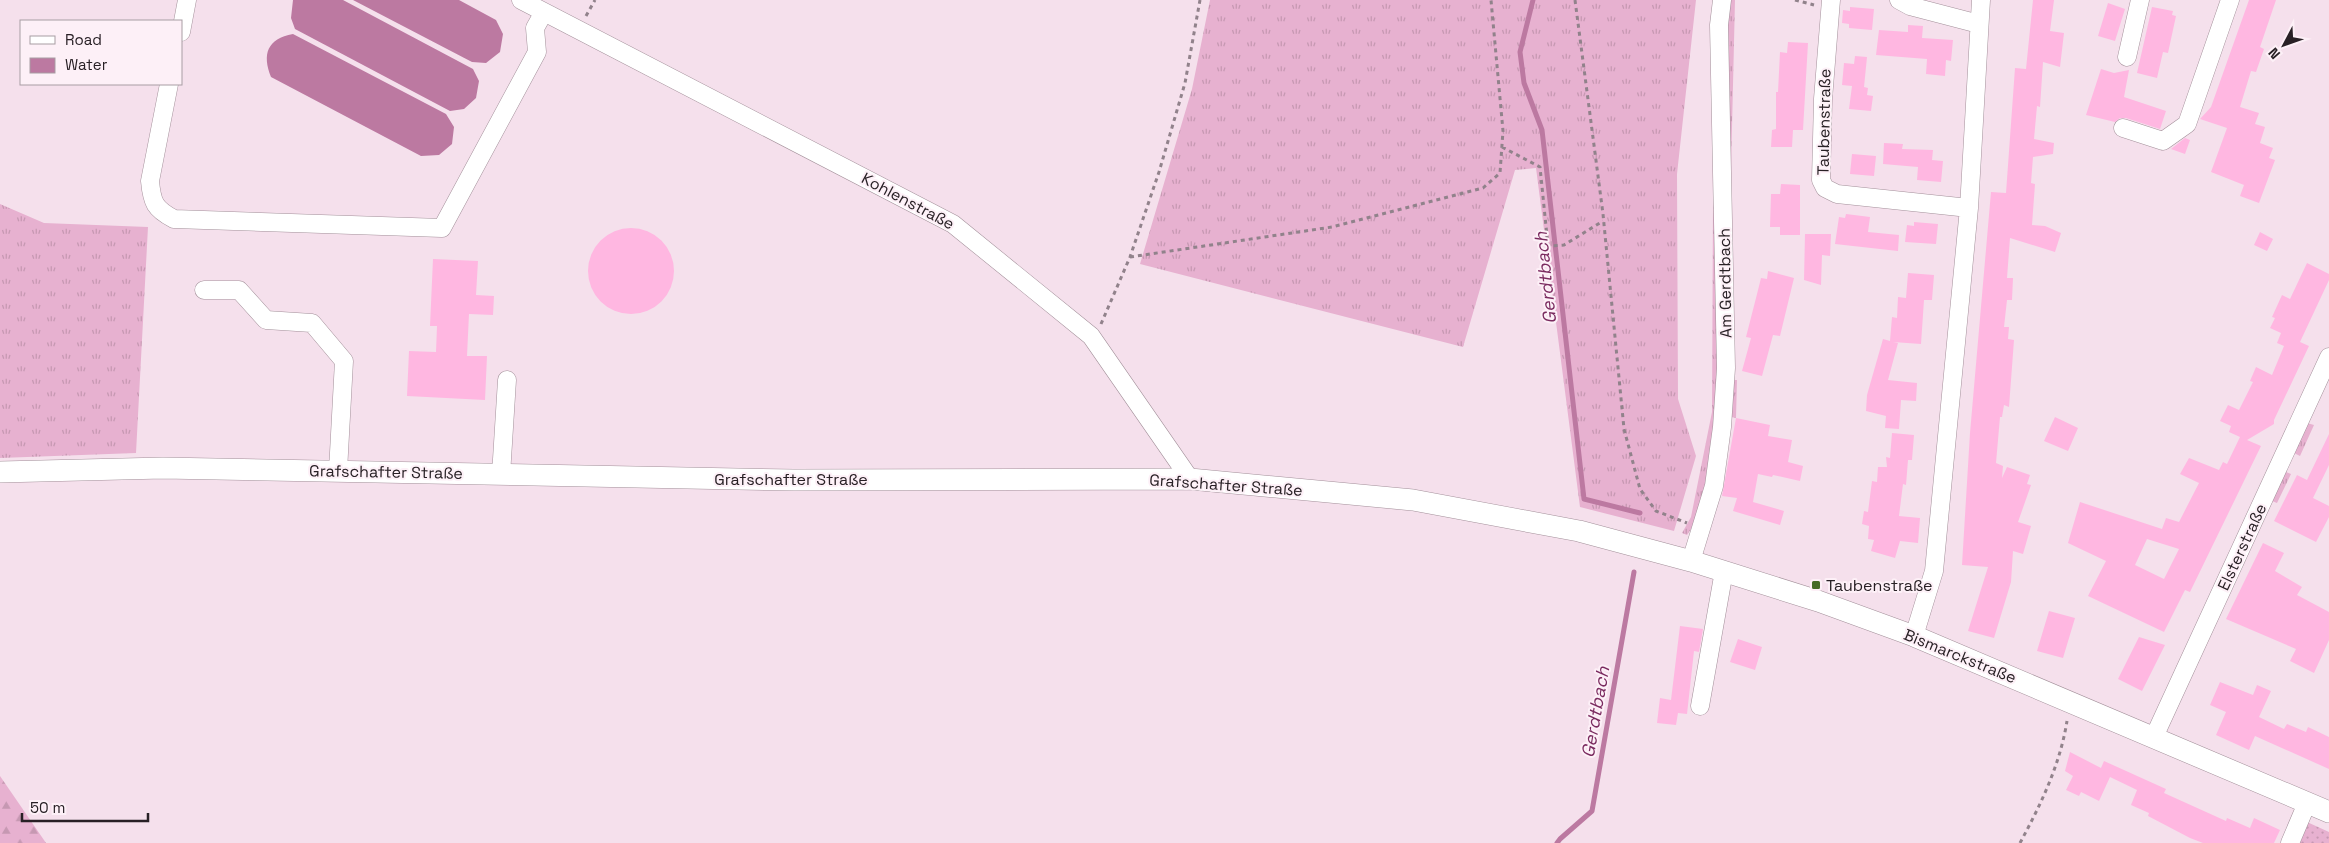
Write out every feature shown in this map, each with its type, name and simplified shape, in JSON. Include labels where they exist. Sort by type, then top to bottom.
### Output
[{"type":"main road","name":"Grafschafter Straße","points":[[0,472],[163,468],[794,480],[1190,479],[1413,500],[1578,531]]},
{"type":"main road","name":"Bismarckstraße","points":[[1578,531],[1724,571],[1818,601],[1914,636],[2329,812]]},
{"type":"street","points":[[182,27],[187,0]]},
{"type":"street","name":"Kohlenstraße","points":[[521,0],[953,224],[1091,336],[1190,479]]},
{"type":"street","name":"Am Gerdtbach","points":[[1691,561],[1714,486],[1722,427],[1726,368],[1719,25],[1722,0]]},
{"type":"street","name":"Taubenstraße","points":[[1831,0],[1823,100],[1822,180],[1825,188],[1837,194],[1969,208]]},
{"type":"street","points":[[1899,0],[1910,6],[1979,24]]},
{"type":"street","points":[[1914,636],[1934,571],[1969,208],[1981,0]]},
{"type":"street","points":[[2127,57],[2140,0]]},
{"type":"street","points":[[2123,128],[2163,141],[2187,124],[2230,0]]},
{"type":"street","points":[[169,85],[150,181],[151,196],[159,211],[174,219],[442,228],[537,52],[535,28],[544,12]]},
{"type":"street","points":[[204,290],[239,290],[266,320],[312,323],[344,360],[338,471]]},
{"type":"street","name":"Elsterstraße","points":[[2154,737],[2329,357]]},
{"type":"street","points":[[501,474],[507,380]]},
{"type":"street","points":[[1700,706],[1724,571]]},
{"type":"street","points":[[2290,843],[2307,803]]},
{"type":"path","points":[[1091,336],[1103,322],[1130,257],[1156,179],[1185,83],[1200,0]]},
{"type":"path","points":[[1130,257],[1332,227],[1483,188],[1500,174],[1503,131],[1491,0]]},
{"type":"path","points":[[1575,0],[1604,220],[1624,429],[1640,489],[1656,511],[1701,528]]},
{"type":"path","points":[[1502,147],[1540,168],[1548,246],[1564,245],[1604,220]]},
{"type":"path","points":[[2020,843],[2053,776],[2074,703]]},
{"type":"green space","points":[[1210,0],[1696,0],[1677,174],[1678,399],[1696,456],[1674,531],[1580,507],[1536,168],[1515,170],[1463,347],[1140,264],[1192,89]]},
{"type":"green space","points":[[1714,0],[1719,406],[1707,484],[1693,526],[1687,535],[1682,533],[1691,517],[1712,412]]},
{"type":"green space","points":[[1725,0],[1735,0],[1729,255]]},
{"type":"green space","points":[[0,204],[44,223],[148,227],[136,453],[0,458]]},
{"type":"green space","points":[[1732,380],[1737,380],[1736,418],[1731,417]]},
{"type":"green space","points":[[2307,423],[2314,425],[2300,456],[2294,453]]},
{"type":"green space","points":[[2286,472],[2291,474],[2277,503],[2272,501]]},
{"type":"green space","points":[[0,776],[46,843],[0,843]]},
{"type":"green space","points":[[2307,822],[2329,832],[2329,843],[2298,843]]},
{"type":"water","points":[[293,0],[343,0],[473,69],[479,81],[476,98],[464,109],[450,111],[295,29],[291,18]]},
{"type":"water","points":[[353,0],[459,0],[496,20],[503,34],[500,52],[486,63],[472,62]]},
{"type":"water","points":[[293,34],[446,114],[454,127],[452,144],[439,155],[421,156],[271,77],[267,61],[269,49],[277,40]]},
{"type":"building","points":[[2033,0],[2054,0],[2050,31],[2064,33],[2060,67],[2043,62],[2040,107],[2037,106],[2034,139],[2054,143],[2053,154],[2033,157],[2031,183],[2035,184],[2032,225],[2045,226],[2061,233],[2055,252],[2010,238],[2007,278],[2013,278],[2012,300],[2007,300],[2004,327],[2009,327],[2008,339],[2014,340],[2009,407],[2004,405],[2002,417],[2000,417],[1996,463],[2003,466],[2002,478],[2007,467],[2030,475],[2027,484],[2031,485],[2018,522],[2031,526],[2023,554],[2013,551],[2011,582],[1994,638],[1968,631],[1988,567],[1962,565],[1970,433],[1991,192],[2006,193],[2015,68],[2026,69]]},
{"type":"building","points":[[2249,0],[2276,0],[2260,47],[2264,49],[2256,72],[2251,71],[2240,107],[2259,113],[2255,124],[2265,127],[2260,143],[2273,148],[2269,158],[2275,160],[2259,203],[2240,196],[2244,185],[2211,172],[2227,128],[2200,119],[2211,107]]},
{"type":"building","points":[[2108,3],[2125,9],[2115,41],[2098,36]]},
{"type":"building","points":[[1850,7],[1874,9],[1872,30],[1849,28],[1849,24],[1842,23],[1843,10],[1850,11]]},
{"type":"building","points":[[2152,7],[2173,11],[2172,15],[2176,16],[2168,53],[2163,52],[2157,78],[2137,73]]},
{"type":"building","points":[[1908,25],[1923,26],[1922,38],[1953,40],[1951,61],[1946,60],[1945,76],[1926,74],[1927,59],[1876,55],[1879,30],[1908,32]]},
{"type":"building","points":[[1788,42],[1808,43],[1803,130],[1793,130],[1792,147],[1771,147],[1772,130],[1776,129],[1776,92],[1778,92],[1780,52],[1787,53]]},
{"type":"building","points":[[1855,56],[1867,57],[1864,87],[1868,88],[1867,95],[1873,96],[1871,111],[1849,109],[1852,86],[1842,85],[1844,63],[1854,64]]},
{"type":"building","points":[[2101,69],[2114,73],[2129,70],[2124,97],[2166,111],[2160,129],[2126,118],[2120,118],[2115,122],[2086,115]]},
{"type":"building","points":[[2185,138],[2190,140],[2185,154],[2171,149]]},
{"type":"building","points":[[1884,143],[1903,144],[1902,149],[1933,150],[1932,160],[1943,161],[1941,182],[1917,180],[1918,167],[1883,164]]},
{"type":"building","points":[[1852,154],[1876,156],[1874,176],[1850,174]]},
{"type":"building","points":[[1781,184],[1800,185],[1800,235],[1780,235],[1780,227],[1770,227],[1771,194],[1780,194]]},
{"type":"building","points":[[1846,214],[1870,217],[1868,232],[1899,235],[1898,251],[1835,244],[1839,217],[1845,218]]},
{"type":"building","points":[[1914,222],[1938,224],[1936,244],[1905,242],[1907,225],[1914,226]]},
{"type":"building","points":[[623,228],[639,228],[648,231],[662,240],[671,254],[674,271],[671,288],[662,302],[648,311],[639,314],[623,314],[607,307],[595,295],[588,279],[588,263],[595,247],[607,235]]},
{"type":"building","points":[[2260,232],[2273,239],[2267,251],[2254,245]]},
{"type":"building","points":[[1805,234],[1831,234],[1830,256],[1822,255],[1821,285],[1804,280]]},
{"type":"building","points":[[433,259],[478,261],[476,295],[494,296],[493,315],[469,314],[467,356],[487,356],[485,400],[407,396],[409,351],[436,352],[437,326],[430,326]]},
{"type":"building","points":[[2307,263],[2329,274],[2329,280],[2300,342],[2309,346],[2274,420],[2274,424],[2247,440],[2261,446],[2190,592],[2185,590],[2164,632],[2088,596],[2106,561],[2068,543],[2080,502],[2162,529],[2166,518],[2179,522],[2199,483],[2180,474],[2189,458],[2219,470],[2223,462],[2227,464],[2240,437],[2229,432],[2231,426],[2220,421],[2228,405],[2239,410],[2253,382],[2250,381],[2256,367],[2272,375],[2284,346],[2277,343],[2281,333],[2270,328],[2275,318],[2272,317],[2282,295],[2290,299]],"holes":[[[2147,539],[2179,549],[2164,579],[2135,565]]]},
{"type":"building","points":[[1768,271],[1794,278],[1780,336],[1773,335],[1762,376],[1742,371],[1751,338],[1746,337],[1761,278],[1767,279]]},
{"type":"building","points":[[1908,273],[1934,275],[1932,300],[1924,300],[1921,344],[1893,342],[1898,343],[1888,380],[1917,383],[1916,401],[1901,400],[1899,429],[1885,428],[1886,416],[1866,411],[1867,395],[1883,339],[1890,341],[1892,317],[1897,318],[1898,297],[1906,298]]},
{"type":"building","points":[[2055,417],[2078,428],[2068,451],[2044,441]]},
{"type":"building","points":[[1736,418],[1770,425],[1768,436],[1792,440],[1788,462],[1803,466],[1800,481],[1758,474],[1753,502],[1784,511],[1780,525],[1733,511],[1737,498],[1722,496]]},
{"type":"building","points":[[1892,433],[1914,435],[1912,460],[1908,460],[1906,485],[1903,484],[1899,516],[1920,518],[1918,543],[1900,541],[1895,558],[1871,551],[1874,540],[1868,539],[1869,526],[1862,524],[1864,511],[1868,512],[1872,481],[1877,482],[1878,467],[1887,467],[1886,457],[1890,458]]},
{"type":"building","points":[[2329,434],[2329,465],[2313,498],[2329,506],[2329,517],[2316,542],[2274,521],[2297,475],[2307,480]]},
{"type":"building","points":[[2263,543],[2284,553],[2275,571],[2302,587],[2297,595],[2329,612],[2329,640],[2314,673],[2290,661],[2296,649],[2226,619]]},
{"type":"building","points":[[2049,611],[2075,618],[2063,658],[2037,651]]},
{"type":"building","points":[[1680,626],[1703,629],[1699,652],[1694,651],[1687,714],[1678,713],[1676,725],[1657,723],[1660,698],[1671,700]]},
{"type":"building","points":[[2139,637],[2165,645],[2142,691],[2118,679]]},
{"type":"building","points":[[1738,639],[1762,647],[1755,670],[1730,662]]},
{"type":"building","points":[[2220,682],[2253,695],[2257,685],[2271,691],[2259,717],[2284,729],[2287,724],[2306,732],[2308,727],[2329,737],[2329,769],[2255,736],[2249,750],[2216,735],[2226,712],[2210,705]]},
{"type":"building","points":[[2070,752],[2101,768],[2104,761],[2166,789],[2164,793],[2226,821],[2227,818],[2250,828],[2254,818],[2280,830],[2274,843],[2203,843],[2148,816],[2149,813],[2131,805],[2137,790],[2110,777],[2099,801],[2081,792],[2079,796],[2066,790],[2073,776],[2065,771]]},
{"type":"waterway","name":"Gerdtbach","points":[[1533,0],[1520,52],[1524,83],[1542,130],[1584,499],[1640,513]]},
{"type":"waterway","name":"Gerdtbach","points":[[1557,843],[1592,811],[1634,572]]},
{"type":"place","name":"Taubenstraße","points":[[1816,585]]}]
